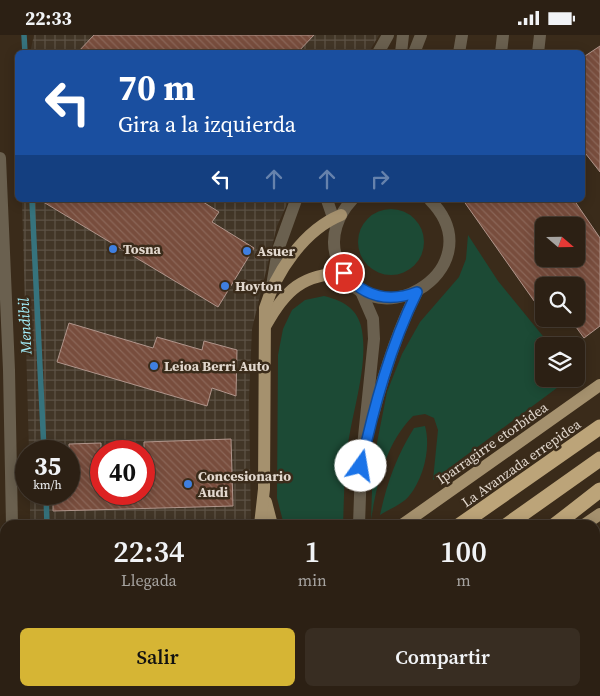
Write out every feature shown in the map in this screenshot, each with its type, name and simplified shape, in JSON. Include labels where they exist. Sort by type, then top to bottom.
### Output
[{"type":"highway","name":"La Avanzada errepidea","points":[[467,520],[600,427]]},
{"type":"highway","points":[[514,520],[600,459]]},
{"type":"highway","points":[[561,520],[600,490]]},
{"type":"main road","points":[[261,520],[264,489],[264,329],[266,308],[272,289],[287,263],[304,242],[337,220]]},
{"type":"main road","points":[[264,329],[275,309],[298,284],[317,275],[344,273]]},
{"type":"main road","name":"Iparragirre etorbidea","points":[[409,520],[600,385]]},
{"type":"main road","points":[[264,489],[271,520]]},
{"type":"street","points":[[380,50],[388,35]]},
{"type":"street","points":[[401,50],[403,35]]},
{"type":"street","points":[[412,50],[413,35]]},
{"type":"street","points":[[414,50],[421,35]]},
{"type":"street","points":[[460,50],[462,35]]},
{"type":"street","points":[[501,50],[503,35]]},
{"type":"street","points":[[538,50],[540,35]]},
{"type":"street","points":[[0,158],[9,370],[12,520]]},
{"type":"street","points":[[272,289],[278,250],[295,202]]},
{"type":"street","points":[[328,202],[337,220],[335,251],[344,273],[360,289],[373,319],[374,339],[361,466],[359,520]]},
{"type":"street","points":[[337,220],[350,202]]},
{"type":"street","points":[[361,466],[384,373],[404,317],[417,292],[436,276],[447,254],[447,229],[443,217],[432,202]]},
{"type":"street","points":[[360,289],[382,298],[400,297],[417,292]]},
{"type":"shaded area","points":[[34,35],[379,35],[370,50],[31,50]]},
{"type":"shaded area","points":[[22,202],[288,202],[277,226],[252,329],[249,398],[251,520],[30,520],[30,505],[80,505],[80,440],[29,440]]},
{"type":"green space","points":[[391,209],[403,212],[414,219],[421,230],[424,242],[421,254],[414,265],[403,272],[391,275],[379,272],[368,265],[361,254],[358,242],[361,230],[368,219],[379,212]]},
{"type":"green space","points":[[468,235],[498,281],[544,337],[535,337],[535,387],[558,387],[433,480],[438,430],[434,418],[425,414],[413,416],[396,438],[389,451],[376,492],[371,520],[373,463],[387,392],[402,354],[420,322],[459,277],[466,259]]},
{"type":"green space","points":[[324,296],[342,302],[356,314],[361,326],[363,340],[362,372],[349,437],[343,520],[283,520],[277,498],[278,355],[283,329],[292,310],[305,300]]},
{"type":"green space","points":[[425,426],[427,453],[419,480],[406,499],[380,515],[389,481],[402,449],[414,428]]},
{"type":"building","points":[[94,35],[314,35],[300,50],[80,50]]},
{"type":"building","points":[[600,46],[600,172],[585,153],[585,56]]},
{"type":"building","points":[[43,202],[203,202],[219,212],[212,222],[254,248],[218,307]]},
{"type":"building","points":[[464,202],[575,202],[600,238],[600,326],[583,337],[576,327],[585,327],[585,277],[535,277],[535,302]]},
{"type":"building","name":"Leioa Berri Auto","points":[[69,323],[153,348],[157,337],[202,350],[204,341],[237,350],[236,396],[212,388],[207,406],[57,362]]},
{"type":"building","name":"Concesionario Audi","points":[[231,439],[233,506],[53,511],[53,505],[80,505],[80,444],[90,443],[90,505],[155,505],[155,442]]},
{"type":"waterway","name":"Mendibil","points":[[24,35],[25,50]]},
{"type":"waterway","name":"Mendibil","points":[[32,202],[43,440]]},
{"type":"waterway","name":"Mendibil","points":[[46,505],[47,520]]},
{"type":"place","name":"Tosna","points":[[113,249]]},
{"type":"place","name":"Asuer","points":[[247,251]]},
{"type":"place","name":"Hoyton","points":[[225,286]]},
{"type":"place","name":"Leioa Berri Auto","points":[[154,366]]},
{"type":"place","name":"Concesionario Audi","points":[[188,484]]},
{"type":"route","points":[[344,273],[360,289],[382,298],[406,297],[417,292],[404,317],[384,373],[371,419],[361,466]]}]
